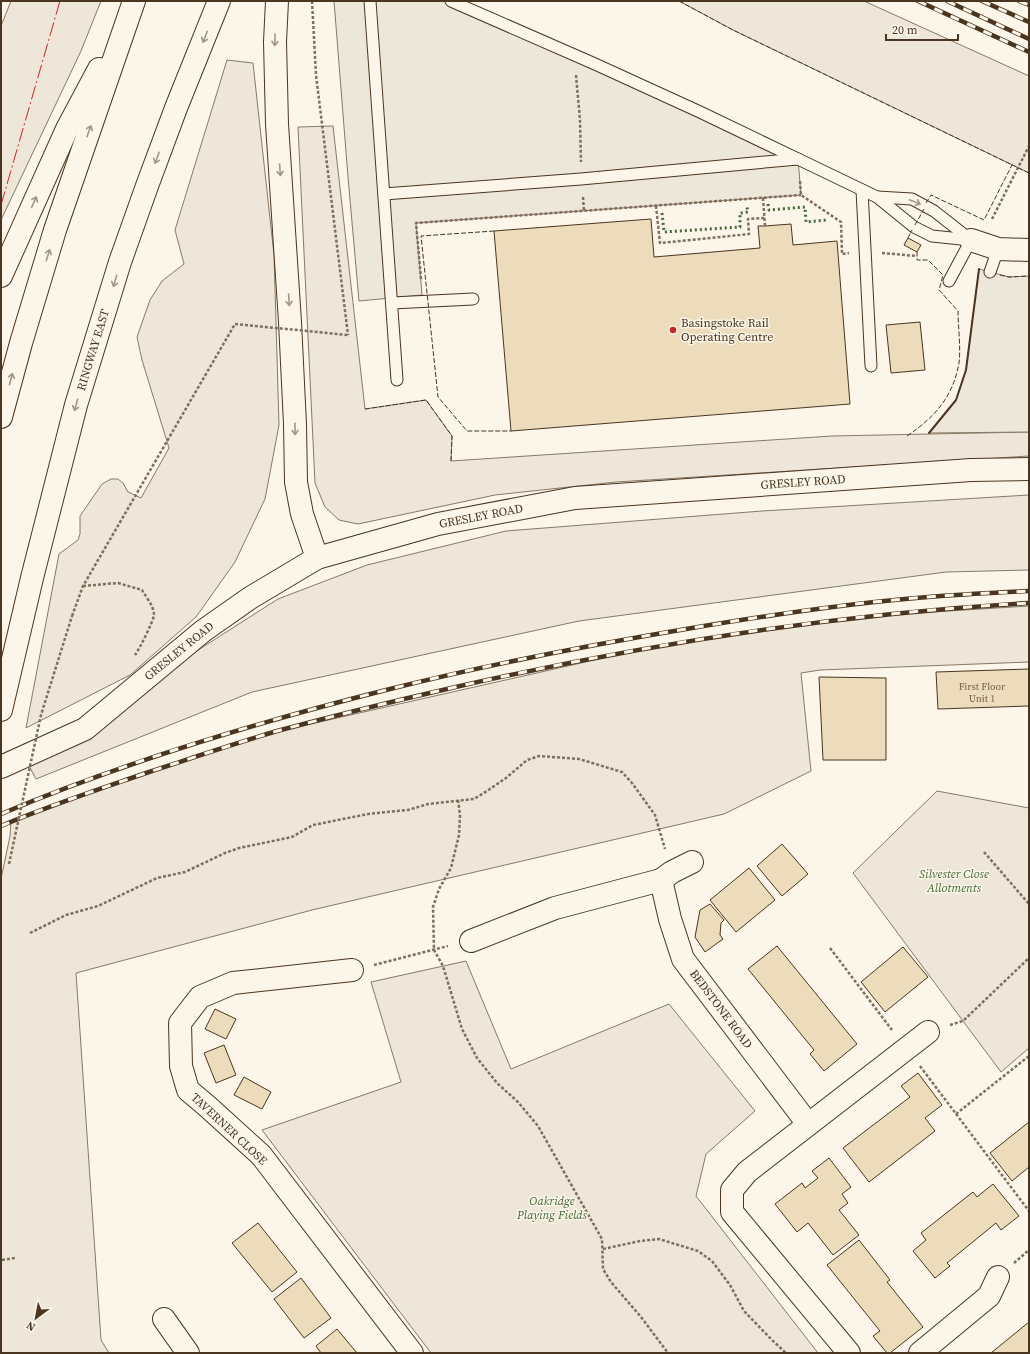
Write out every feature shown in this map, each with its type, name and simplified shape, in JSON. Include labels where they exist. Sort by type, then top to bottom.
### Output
[{"type":"main road","name":"RINGWAY EAST","points":[[1,710],[32,578],[76,405],[120,262],[176,108],[219,1]]},
{"type":"main road","points":[[277,1],[275,42],[277,124],[290,322],[296,482],[302,514],[317,558]]},
{"type":"main road","points":[[1,276],[67,129],[134,2]]},
{"type":"main road","points":[[1,417],[21,343],[55,230],[134,2]]},
{"type":"main road","points":[[971,240],[998,249],[1029,250]]},
{"type":"main road","name":"GRESLEY ROAD","points":[[1,767],[85,729],[203,631],[250,598],[317,558],[438,524],[575,498],[971,470],[1029,469]]},
{"type":"main road","points":[[471,941],[556,908],[667,876],[692,862]]},
{"type":"main road","name":"BEDSTONE ROAD","points":[[667,876],[670,919],[683,959],[808,1124]]},
{"type":"main road","name":"TAVERNER CLOSE","points":[[352,970],[233,983],[200,997],[180,1022],[181,1066],[188,1090],[261,1155],[412,1353]]},
{"type":"main road","points":[[849,1353],[732,1212],[732,1190],[747,1172],[928,1032]]},
{"type":"main road","points":[[920,1353],[989,1296],[998,1277]]},
{"type":"main road","points":[[164,1319],[188,1353]]},
{"type":"lane","points":[[370,1],[397,380]]},
{"type":"lane","points":[[451,1],[686,105],[877,197],[914,227],[932,236],[971,240]]},
{"type":"lane","points":[[384,194],[581,179],[798,159]]},
{"type":"lane","points":[[862,190],[870,366]]},
{"type":"lane","points":[[877,197],[912,200],[934,211],[971,240]]},
{"type":"lane","points":[[949,281],[971,240]]},
{"type":"lane","points":[[990,272],[998,249]]},
{"type":"lane","points":[[392,303],[473,300]]},
{"type":"path","points":[[9,864],[41,715],[83,586],[235,324],[348,335],[316,75],[312,1]]},
{"type":"path","points":[[575,56],[580,120],[581,179],[584,212]]},
{"type":"path","points":[[992,219],[1029,146]]},
{"type":"path","points":[[798,159],[801,195]]},
{"type":"path","points":[[421,279],[416,223],[584,212],[801,195],[841,222],[842,254],[880,253],[917,256]]},
{"type":"path","points":[[763,198],[765,226]]},
{"type":"path","points":[[656,206],[660,242],[749,234],[748,219],[764,218]]},
{"type":"path","points":[[83,586],[118,584],[142,590],[151,604],[154,615],[141,647],[133,657]]},
{"type":"path","points":[[30,735],[44,728]]},
{"type":"path","points":[[30,933],[66,914],[98,906],[157,878],[185,872],[239,848],[292,837],[313,825],[368,814],[408,810],[428,804],[474,799],[506,778],[523,763],[539,756],[579,759],[622,772],[632,782],[654,815],[667,876]]},
{"type":"path","points":[[458,800],[460,815],[457,841],[451,868],[439,889],[433,907],[434,950],[443,966],[462,1029],[478,1058],[497,1083],[518,1102],[538,1126],[602,1239],[603,1269],[611,1282],[641,1317],[668,1353]]},
{"type":"path","points":[[984,852],[1029,904]]},
{"type":"path","points":[[352,970],[471,941]]},
{"type":"path","points":[[963,1021],[1029,958]]},
{"type":"path","points":[[1029,1056],[956,1114],[1029,1211]]},
{"type":"path","points":[[603,1249],[640,1241],[659,1239],[698,1251],[712,1261],[730,1285],[744,1311],[786,1353]]},
{"type":"path","points":[[2,1260],[15,1258]]},
{"type":"green space","points":[[11,1],[101,1],[81,51],[1,220],[1,26]]},
{"type":"green space","points":[[679,1],[864,1],[1029,76],[1029,173],[733,30]]},
{"type":"green space","points":[[227,60],[253,63],[274,255],[279,425],[265,499],[235,562],[196,617],[130,675],[26,728],[59,554],[78,540],[80,534],[80,516],[102,484],[111,479],[118,479],[123,483],[128,492],[141,498],[169,448],[142,360],[137,337],[150,300],[162,281],[184,264],[175,230]]},
{"type":"green space","points":[[333,126],[365,409],[426,400],[452,436],[451,461],[832,436],[1029,432],[1029,456],[616,482],[495,495],[358,524],[339,520],[325,507],[315,483],[298,127]]},
{"type":"green space","points":[[1029,495],[1029,570],[946,572],[579,621],[252,692],[36,779],[26,760],[278,599],[367,565],[506,531],[762,511]]},
{"type":"green space","points":[[1029,606],[1029,662],[820,670],[801,673],[811,771],[724,814],[312,910],[76,973],[101,1340],[109,1353],[1,1353],[1,879],[10,836],[11,822],[91,791],[275,732],[643,649],[867,616]]},
{"type":"green space","name":"Silvester Close Allotments","points":[[937,791],[1029,808],[1029,1048],[1001,1072],[853,873]]},
{"type":"green space","name":"Oakridge Playing Fields","points":[[466,961],[511,1069],[669,1004],[755,1111],[706,1154],[696,1196],[818,1353],[431,1353],[262,1130],[401,1082],[371,982]]},
{"type":"shaded area","points":[[334,1],[451,1],[798,159],[801,195],[416,223],[422,295],[359,301]]},
{"type":"shaded area","points":[[979,269],[1009,277],[1029,276],[1029,432],[929,433],[956,400],[966,370]]},
{"type":"building","name":"Basingstoke Rail Operating Centre","points":[[651,219],[654,257],[760,248],[758,226],[791,224],[793,245],[837,241],[850,404],[511,431],[494,231]]},
{"type":"building","points":[[908,238],[921,245],[917,252],[904,245]]},
{"type":"building","points":[[920,322],[925,370],[891,373],[886,325]]},
{"type":"building","points":[[1029,669],[1029,706],[938,709],[936,672]]},
{"type":"building","points":[[819,677],[886,678],[886,760],[823,760]]},
{"type":"building","points":[[782,844],[808,874],[782,896],[757,866]]},
{"type":"building","points":[[749,868],[775,900],[736,932],[710,900]]},
{"type":"building","points":[[710,904],[724,920],[721,923],[720,935],[723,939],[705,952],[695,937],[700,910]]},
{"type":"building","points":[[777,946],[857,1044],[824,1071],[810,1054],[814,1050],[748,969]]},
{"type":"building","points":[[903,947],[928,977],[885,1012],[861,982]]},
{"type":"building","points":[[215,1009],[236,1019],[226,1039],[205,1029]]},
{"type":"building","points":[[224,1045],[236,1075],[216,1083],[204,1053]]},
{"type":"building","points":[[918,1073],[942,1105],[925,1118],[935,1131],[869,1182],[843,1148],[910,1097],[901,1086]]},
{"type":"building","points":[[244,1077],[271,1092],[262,1109],[234,1095]]},
{"type":"building","points":[[1029,1122],[1029,1167],[1012,1181],[990,1153]]},
{"type":"building","points":[[829,1158],[851,1187],[842,1194],[848,1203],[839,1210],[859,1235],[833,1255],[808,1223],[797,1232],[775,1204],[802,1183],[805,1188],[818,1178],[812,1171]]},
{"type":"building","points":[[993,1184],[1019,1216],[1001,1230],[996,1223],[947,1263],[950,1266],[935,1278],[913,1251],[926,1240],[921,1233],[973,1192],[977,1197]]},
{"type":"building","points":[[258,1223],[297,1272],[272,1292],[232,1243]]},
{"type":"building","points":[[859,1240],[890,1280],[887,1282],[923,1327],[890,1353],[887,1353],[873,1336],[880,1331],[827,1265]]},
{"type":"building","points":[[301,1278],[331,1318],[304,1338],[274,1299]]},
{"type":"building","points":[[1029,1322],[1029,1353],[991,1353]]},
{"type":"building","points":[[337,1329],[357,1353],[321,1353],[316,1346]]},
{"type":"railway","points":[[918,1],[1029,52]]},
{"type":"railway","points":[[947,1],[1029,39]]},
{"type":"railway","points":[[982,1],[1029,22]]},
{"type":"railway","points":[[1019,1],[1029,5]]},
{"type":"railway","points":[[1,814],[96,777],[193,744],[291,715],[465,671],[616,641],[780,614],[898,600],[953,595],[1029,591]]},
{"type":"railway","points":[[1,826],[146,773],[277,731],[404,699],[519,673],[664,645],[809,623],[956,608],[1029,603]]},
{"type":"hedge","points":[[768,204],[769,210],[805,207],[806,222],[827,220]]},
{"type":"hedge","points":[[662,213],[664,232],[740,227],[740,213],[748,212],[747,207]]},
{"type":"fence","points":[[679,1],[733,30],[1029,173]]},
{"type":"fence","points":[[926,203],[931,195],[984,220],[1012,165]]},
{"type":"fence","points":[[915,225],[924,209]]},
{"type":"fence","points":[[908,238],[912,230]]},
{"type":"fence","points":[[494,231],[421,236],[438,397],[467,431],[511,431]]},
{"type":"fence","points":[[907,436],[934,414],[941,405],[952,386],[960,358],[958,311],[939,290],[943,275],[928,260],[917,260],[917,252]]},
{"type":"fence","points":[[1000,275],[1009,277],[1029,276]]},
{"type":"fence","points":[[365,409],[426,400],[452,436],[451,461]]},
{"type":"wall","points":[[929,433],[956,400],[966,370],[979,269]]},
{"type":"power","points":[[1,205],[60,1]]},
{"type":"place","name":"Basingstoke Rail Operating Centre","points":[[673,330]]}]
